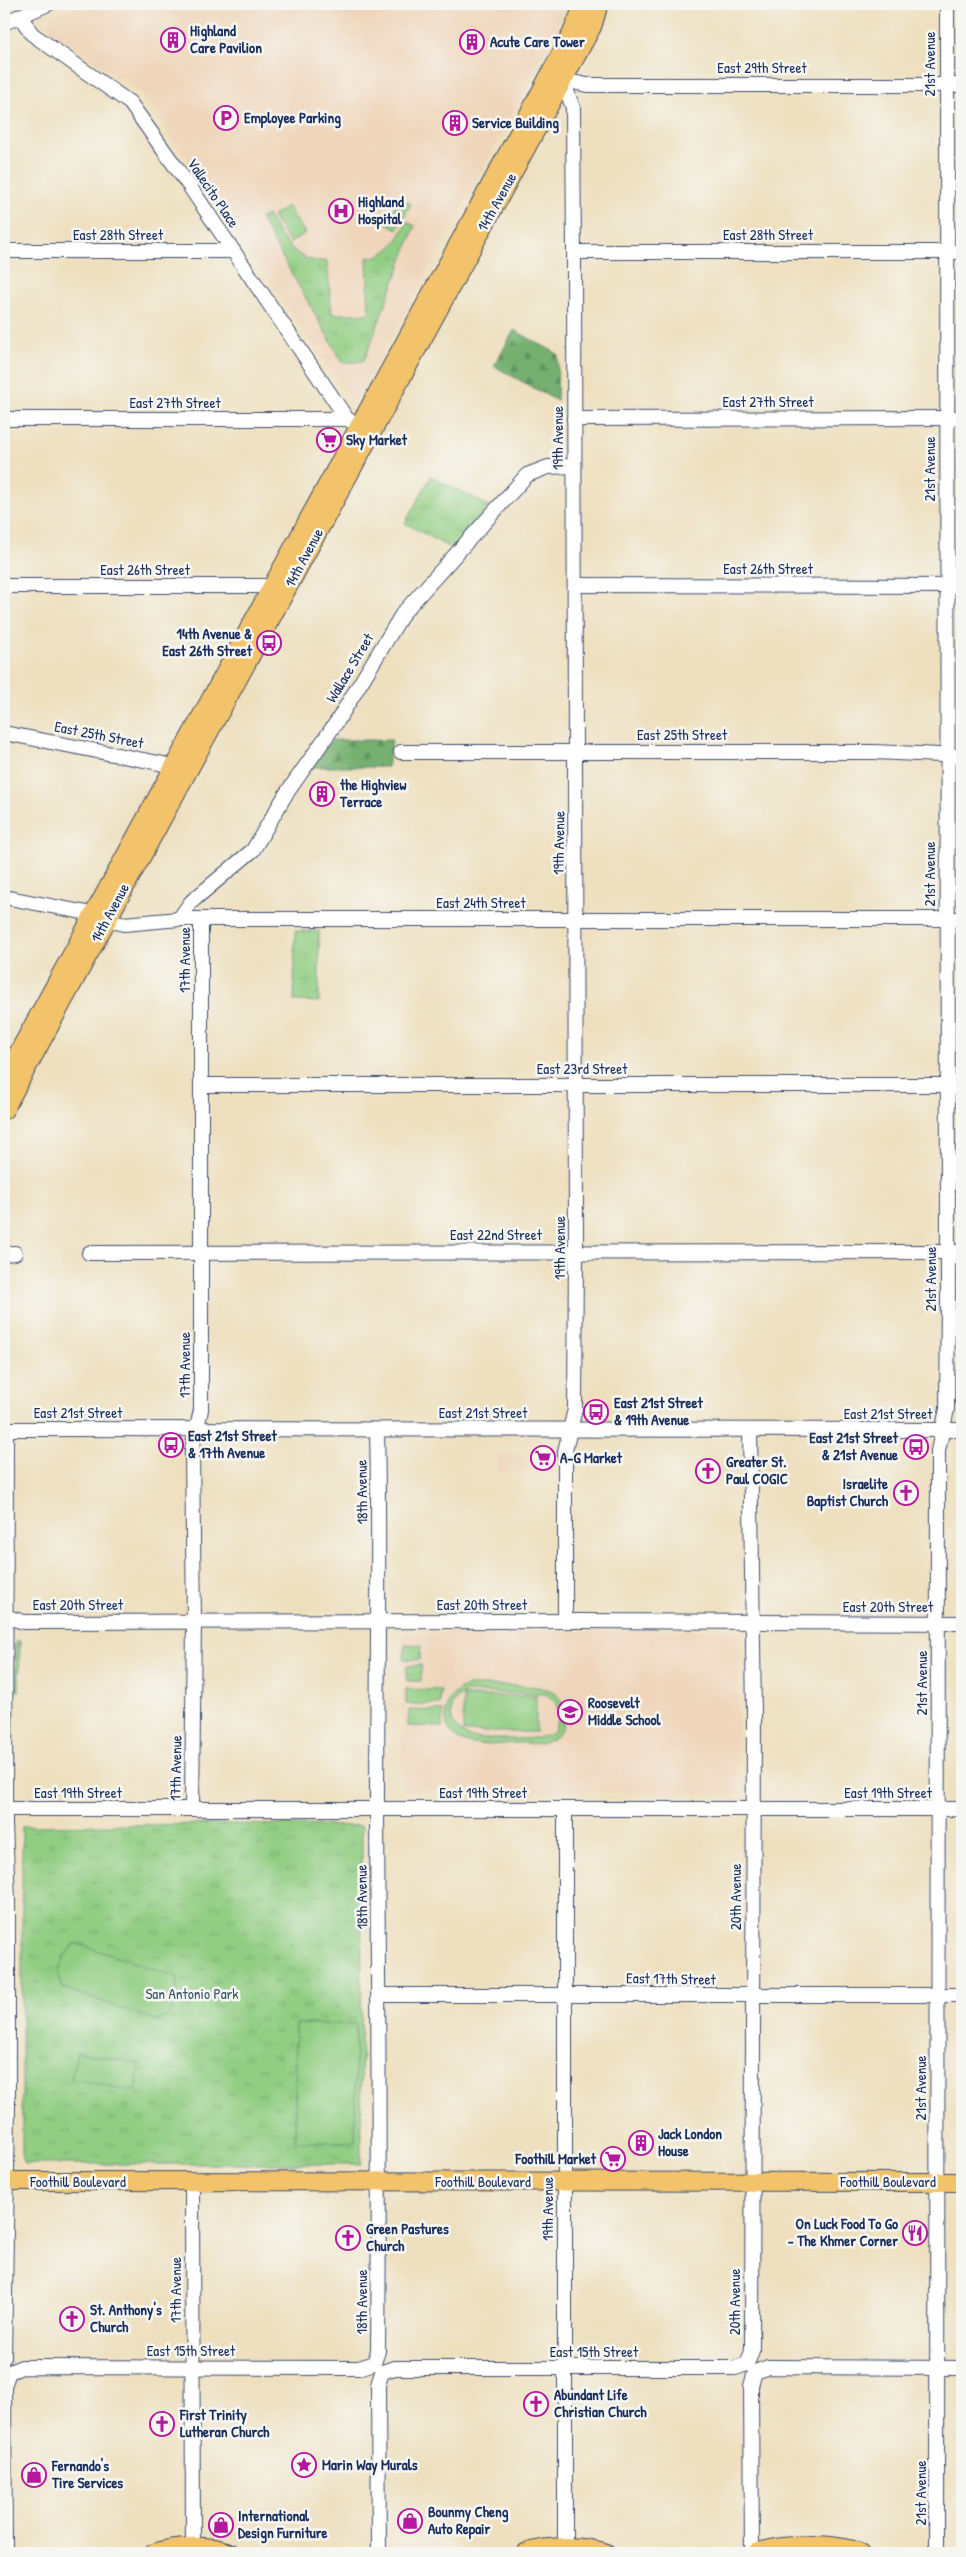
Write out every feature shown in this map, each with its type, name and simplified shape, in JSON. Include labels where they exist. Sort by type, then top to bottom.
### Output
[{"type":"main road","name":"14th Avenue","points":[[556,77],[584,4]]},
{"type":"main road","name":"14th Avenue","points":[[4,1110],[7,1080],[100,918],[279,589],[359,426],[556,77],[592,27],[599,4]]},
{"type":"main road","name":"Foothill Boulevard","points":[[4,2181],[962,2182]]},
{"type":"main road","points":[[756,2553],[774,2546],[817,2546],[849,2548],[861,2553]]},
{"type":"main road","points":[[154,2553],[167,2548],[218,2548],[231,2553]]},
{"type":"main road","points":[[525,2553],[540,2548],[590,2548],[606,2553]]},
{"type":"street","points":[[4,23],[48,4]]},
{"type":"street","name":"21st Avenue","points":[[937,2553],[938,1451],[947,1409],[945,252],[947,4]]},
{"type":"street","name":"Vallecito Place","points":[[20,16],[32,34],[130,103],[233,251],[359,426]]},
{"type":"street","name":"East 29th Street","points":[[556,77],[587,85],[962,85]]},
{"type":"street","name":"19th Avenue","points":[[556,77],[573,108],[574,252],[575,1409],[565,1451],[565,1621]]},
{"type":"street","name":"East 28th Street","points":[[4,251],[233,251]]},
{"type":"street","name":"East 28th Street","points":[[574,252],[962,252]]},
{"type":"street","name":"East 27th Street","points":[[574,419],[962,418]]},
{"type":"street","name":"East 27th Street","points":[[4,419],[359,426]]},
{"type":"street","name":"Wallace Street","points":[[179,919],[191,902],[253,850],[286,794],[338,720],[369,666],[412,602],[527,475],[548,466],[574,466]]},
{"type":"street","name":"East 26th Street","points":[[575,585],[962,586]]},
{"type":"street","name":"East 26th Street","points":[[4,586],[279,589]]},
{"type":"street","name":"East 25th Street","points":[[4,733],[181,769]]},
{"type":"street","name":"East 25th Street","points":[[401,752],[874,752],[962,756]]},
{"type":"street","name":"East 24th Street","points":[[4,897],[129,925],[179,919],[962,919]]},
{"type":"street","name":"17th Avenue","points":[[192,1809],[194,1622],[192,1449],[201,1410],[202,919]]},
{"type":"street","name":"East 23rd Street","points":[[202,1085],[962,1085]]},
{"type":"street","name":"East 22nd Street","points":[[89,1253],[962,1252]]},
{"type":"street","points":[[4,2357],[4,2181],[8,2106],[5,1808],[5,1429]]},
{"type":"street","name":"East 21st Street","points":[[5,1429],[962,1430]]},
{"type":"street","name":"18th Avenue","points":[[377,1430],[377,1809],[380,1995],[378,2182],[379,2553]]},
{"type":"street","name":"20th Avenue","points":[[750,1430],[753,1623],[752,2553]]},
{"type":"street","name":"East 20th Street","points":[[5,1616],[24,1622],[565,1621],[962,1623]]},
{"type":"street","name":"East 19th Street","points":[[5,1808],[962,1809]]},
{"type":"street","name":"19th Avenue","points":[[565,1809],[565,2548]]},
{"type":"street","name":"East 17th Street","points":[[380,1995],[962,1995]]},
{"type":"street","name":"17th Avenue","points":[[192,2182],[193,2548]]},
{"type":"street","name":"East 15th Street","points":[[5,2553],[4,2386],[9,2372],[22,2367],[962,2368]]},
{"type":"shaded area","name":"Highland Hospital","points":[[81,4],[571,4],[408,309],[357,399],[351,399],[140,92],[51,32],[48,25],[52,16]]},
{"type":"shaded area","points":[[549,1454],[549,1471],[498,1473],[499,1455]]},
{"type":"shaded area","name":"Roosevelt Middle School","points":[[739,1630],[737,1795],[402,1790],[402,1633]]},
{"type":"green space","points":[[400,198],[411,204],[397,229],[386,223]]},
{"type":"green space","points":[[287,206],[305,233],[290,243],[272,217]]},
{"type":"green space","points":[[267,215],[284,240],[298,254],[316,261],[327,261],[332,314],[369,314],[367,258],[375,257],[392,246],[407,222],[415,226],[364,361],[343,363],[260,218]]},
{"type":"green space","points":[[514,330],[558,354],[557,401],[494,366]]},
{"type":"green space","points":[[431,476],[489,506],[452,549],[405,523]]},
{"type":"green space","points":[[331,740],[392,740],[387,767],[311,767]]},
{"type":"green space","points":[[295,931],[319,931],[319,1002],[294,1001]]},
{"type":"green space","points":[[16,1641],[20,1641],[19,1691],[16,1691]]},
{"type":"green space","points":[[405,1644],[421,1645],[420,1660],[404,1659]]},
{"type":"green space","points":[[421,1665],[421,1681],[407,1681],[407,1666]]},
{"type":"green space","points":[[499,1685],[545,1688],[552,1691],[561,1700],[564,1713],[563,1726],[555,1737],[544,1743],[488,1745],[468,1743],[458,1739],[451,1732],[447,1724],[447,1706],[451,1697],[458,1690],[468,1686]],"holes":[[[469,1692],[545,1694],[557,1706],[558,1716],[552,1733],[541,1737],[512,1739],[473,1738],[468,1737],[455,1727],[452,1720],[452,1706],[455,1700]]]},
{"type":"green space","points":[[406,1689],[441,1690],[440,1704],[406,1704]]},
{"type":"green space","points":[[463,1696],[536,1696],[536,1732],[463,1732]]},
{"type":"green space","points":[[409,1710],[443,1711],[442,1727],[408,1726]]},
{"type":"green space","name":"San Antonio Park","points":[[230,1824],[362,1826],[361,2164],[25,2164],[22,2160],[22,1826]]},
{"type":"green space","points":[[75,1943],[177,1977],[175,2003],[169,2014],[158,2021],[63,1988],[60,1982],[59,1971],[64,1958]]},
{"type":"green space","points":[[296,2024],[356,2024],[355,2142],[295,2142]]},
{"type":"green space","points":[[77,2052],[140,2064],[135,2091],[71,2079]]},
{"type":"place","name":"Highland Care Pavilion","points":[[173,40]]},
{"type":"place","name":"Acute Care Tower","points":[[472,42]]},
{"type":"place","name":"Employee Parking","points":[[226,118]]},
{"type":"place","name":"Service Building","points":[[455,123]]},
{"type":"place","name":"Highland Hospital","points":[[341,211]]},
{"type":"place","name":"Sky Market","points":[[329,440]]},
{"type":"place","name":"14th Avenue & East 26th Street","points":[[269,643]]},
{"type":"place","name":"the Highview Terrace","points":[[322,794]]},
{"type":"place","name":"East 21st Street & 19th Avenue","points":[[596,1412]]},
{"type":"place","name":"East 21st Street & 17th Avenue","points":[[171,1445]]},
{"type":"place","name":"East 21st Street & 21st Avenue","points":[[916,1447]]},
{"type":"place","name":"A-G Market","points":[[543,1458]]},
{"type":"place","name":"Greater St. Paul COGIC","points":[[708,1471]]},
{"type":"place","name":"Israelite Baptist Church","points":[[906,1493]]},
{"type":"place","name":"Roosevelt Middle School","points":[[570,1712]]},
{"type":"place","name":"Jack London House","points":[[641,2143]]},
{"type":"place","name":"Foothill Market","points":[[613,2159]]},
{"type":"place","name":"On Luck Food To Go - The Khmer Corner","points":[[915,2233]]},
{"type":"place","name":"Green Pastures Church","points":[[348,2238]]},
{"type":"place","name":"St. Anthony's Church","points":[[72,2319]]},
{"type":"place","name":"Abundant Life Christian Church","points":[[536,2404]]},
{"type":"place","name":"First Trinity Lutheran Church","points":[[162,2424]]},
{"type":"place","name":"Marin Way Murals","points":[[304,2465]]},
{"type":"place","name":"Fernando's Tire Services","points":[[34,2475]]},
{"type":"place","name":"Bounmy Cheng Auto Repair","points":[[410,2521]]},
{"type":"place","name":"International Design Furniture","points":[[221,2525]]}]
